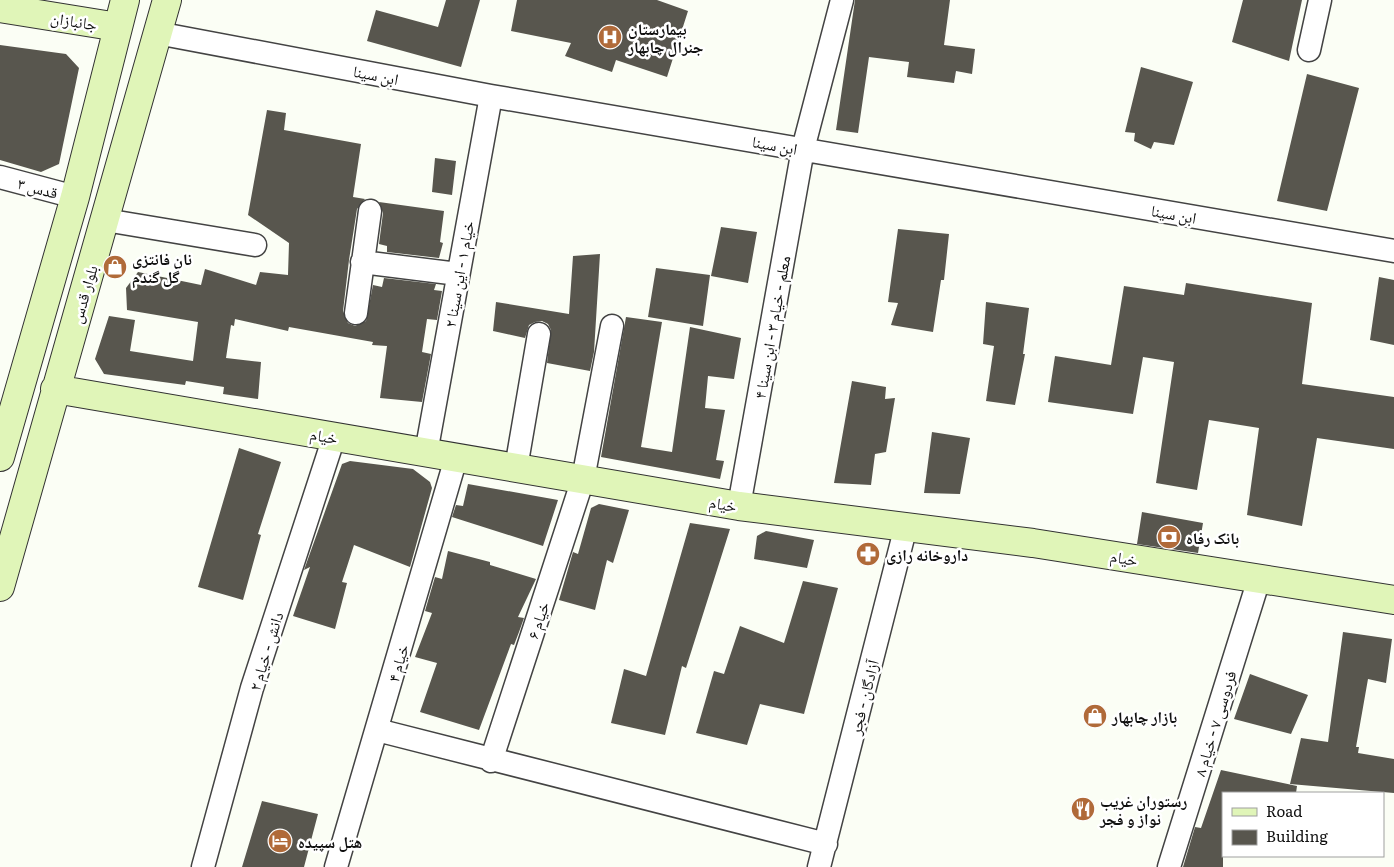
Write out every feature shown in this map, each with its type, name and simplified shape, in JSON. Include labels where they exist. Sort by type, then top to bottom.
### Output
[{"type":"street","points":[[0,457],[75,197],[125,0]]},
{"type":"street","name":"بلوار قدس","points":[[0,588],[167,0]]},
{"type":"street","name":"معلم - خیام ۳ - ابن سینا ۴","points":[[739,506],[803,149],[842,0]]},
{"type":"street","points":[[1309,50],[1320,0]]},
{"type":"street","name":"جانبازان","points":[[0,8],[118,27]]},
{"type":"street","name":"ابن سینا","points":[[158,33],[491,96],[1394,250]]},
{"type":"street","name":"خیام ۱ - این سینا ۲","points":[[426,453],[491,96]]},
{"type":"street","name":"قدس ۳","points":[[0,177],[75,197]]},
{"type":"street","points":[[356,313],[370,211]]},
{"type":"street","points":[[104,220],[255,245]]},
{"type":"street","points":[[362,262],[458,274]]},
{"type":"street","name":"خیام ۶","points":[[492,761],[583,479],[612,326]]},
{"type":"street","points":[[516,468],[539,334]]},
{"type":"street","name":"خیام","points":[[55,389],[739,506],[1033,543],[1394,600]]},
{"type":"street","name":"دانش - خیام ۲","points":[[203,867],[252,688],[334,437]]},
{"type":"street","name":"خیام ۴","points":[[336,867],[456,458]]},
{"type":"street","name":"آزادگان - فجر","points":[[820,867],[906,526]]},
{"type":"street","name":"فردوسی ۷ - خیام ۸","points":[[1169,867],[1259,579]]},
{"type":"street","points":[[377,730],[492,761],[826,844]]},
{"type":"building","points":[[446,0],[480,0],[461,67],[367,41],[376,10],[438,27]]},
{"type":"building","name":"بیمارستان جنرال چابهار","points":[[517,0],[657,0],[688,11],[667,77],[616,60],[612,72],[565,56],[571,43],[511,31]]},
{"type":"building","points":[[855,0],[950,0],[944,45],[975,49],[972,74],[956,71],[954,83],[907,77],[909,62],[869,57],[858,133],[836,130]]},
{"type":"building","points":[[1243,0],[1302,0],[1289,61],[1232,42]]},
{"type":"building","points":[[0,45],[66,54],[79,68],[59,164],[41,172],[0,160]]},
{"type":"building","points":[[1141,67],[1193,82],[1174,145],[1154,142],[1151,149],[1134,141],[1135,133],[1125,132]]},
{"type":"building","points":[[1307,74],[1359,88],[1327,211],[1277,201]]},
{"type":"building","points":[[267,110],[286,113],[284,130],[361,144],[353,197],[365,199],[357,209],[349,260],[343,311],[348,323],[355,326],[366,321],[373,285],[382,287],[384,278],[436,284],[434,290],[442,291],[437,320],[427,319],[422,352],[431,354],[422,402],[380,398],[387,346],[372,345],[373,342],[289,327],[288,331],[235,319],[234,326],[231,325],[226,358],[261,362],[258,399],[223,394],[224,387],[186,381],[185,385],[104,374],[95,359],[109,316],[135,320],[130,351],[193,361],[198,322],[127,310],[126,288],[138,272],[201,285],[205,269],[256,285],[260,272],[288,275],[289,243],[248,215]]},
{"type":"building","points":[[435,158],[456,161],[452,195],[432,192]]},
{"type":"building","points":[[379,202],[444,211],[440,242],[443,243],[439,258],[387,252],[387,246],[379,244],[383,213]]},
{"type":"building","points":[[721,227],[757,232],[748,283],[711,276]]},
{"type":"building","points":[[898,229],[949,234],[944,280],[941,280],[933,332],[891,325],[898,303],[888,302]]},
{"type":"building","points":[[600,254],[594,352],[590,371],[547,363],[551,330],[548,324],[542,321],[529,325],[525,338],[493,331],[496,302],[569,314],[573,256]]},
{"type":"building","points":[[656,268],[710,275],[703,326],[648,317]]},
{"type":"building","points":[[1379,277],[1394,280],[1394,345],[1370,340]]},
{"type":"building","points":[[1186,283],[1312,303],[1302,384],[1394,397],[1394,449],[1317,438],[1302,526],[1247,515],[1259,428],[1209,420],[1197,490],[1156,483],[1174,362],[1143,357],[1133,414],[1048,402],[1055,356],[1111,365],[1124,286],[1184,295]]},
{"type":"building","points":[[986,302],[1029,308],[1023,354],[1025,354],[1015,405],[986,401],[994,346],[983,344]]},
{"type":"building","points":[[626,317],[662,322],[641,447],[672,452],[690,327],[741,338],[734,379],[708,376],[705,408],[725,410],[716,460],[724,461],[720,479],[601,457]]},
{"type":"building","points":[[852,381],[886,387],[885,399],[895,398],[886,452],[875,454],[871,485],[834,483]]},
{"type":"building","points":[[932,432],[970,438],[960,494],[924,493]]},
{"type":"building","points":[[239,448],[281,462],[258,534],[261,535],[243,600],[198,587]]},
{"type":"building","points":[[350,461],[413,469],[430,482],[432,488],[410,567],[354,545],[342,582],[347,583],[335,629],[293,616],[310,567],[304,570],[342,464]]},
{"type":"building","points":[[468,484],[558,500],[543,546],[452,517],[456,505],[463,506]]},
{"type":"building","points":[[599,504],[629,510],[613,563],[607,560],[595,610],[559,600],[573,552],[578,554],[591,508]]},
{"type":"building","name":"بانک رفاه","points":[[1142,512],[1203,523],[1198,553],[1137,544]]},
{"type":"building","points":[[690,523],[730,529],[686,668],[682,666],[665,735],[611,723],[624,669],[646,676]]},
{"type":"building","points":[[766,531],[814,540],[807,568],[754,559],[757,536]]},
{"type":"building","points":[[448,551],[490,562],[490,565],[536,579],[518,617],[524,618],[514,645],[511,644],[479,730],[420,712],[437,663],[415,657],[432,613],[425,611],[435,577],[442,579]]},
{"type":"building","points":[[803,581],[838,588],[804,714],[760,704],[747,745],[696,733],[714,671],[724,674],[740,626],[784,643]]},
{"type":"building","points":[[1343,632],[1392,639],[1386,683],[1368,679],[1356,747],[1359,747],[1358,753],[1394,759],[1394,793],[1290,784],[1301,738],[1328,742]]},
{"type":"building","points":[[1250,674],[1308,695],[1291,734],[1234,719]]},
{"type":"building","points":[[1221,770],[1297,786],[1296,792],[1222,792],[1223,867],[1183,867],[1195,827],[1201,828]]},
{"type":"building","name":"هتل سپیده","points":[[262,801],[318,814],[304,867],[242,867]]},
{"type":"place","name":"بیمارستان جنرال چابهار","points":[[610,37]]},
{"type":"place","name":"نان فانتزی گل گندم","points":[[115,267]]},
{"type":"place","name":"بانک رفاه","points":[[1169,537]]},
{"type":"place","name":"داروخانه رازی","points":[[868,554]]},
{"type":"place","name":"بازار چابهار","points":[[1095,716]]},
{"type":"place","name":"رستوران غریب نواز و فجر","points":[[1083,809]]},
{"type":"place","name":"هتل سپیده","points":[[280,841]]}]
